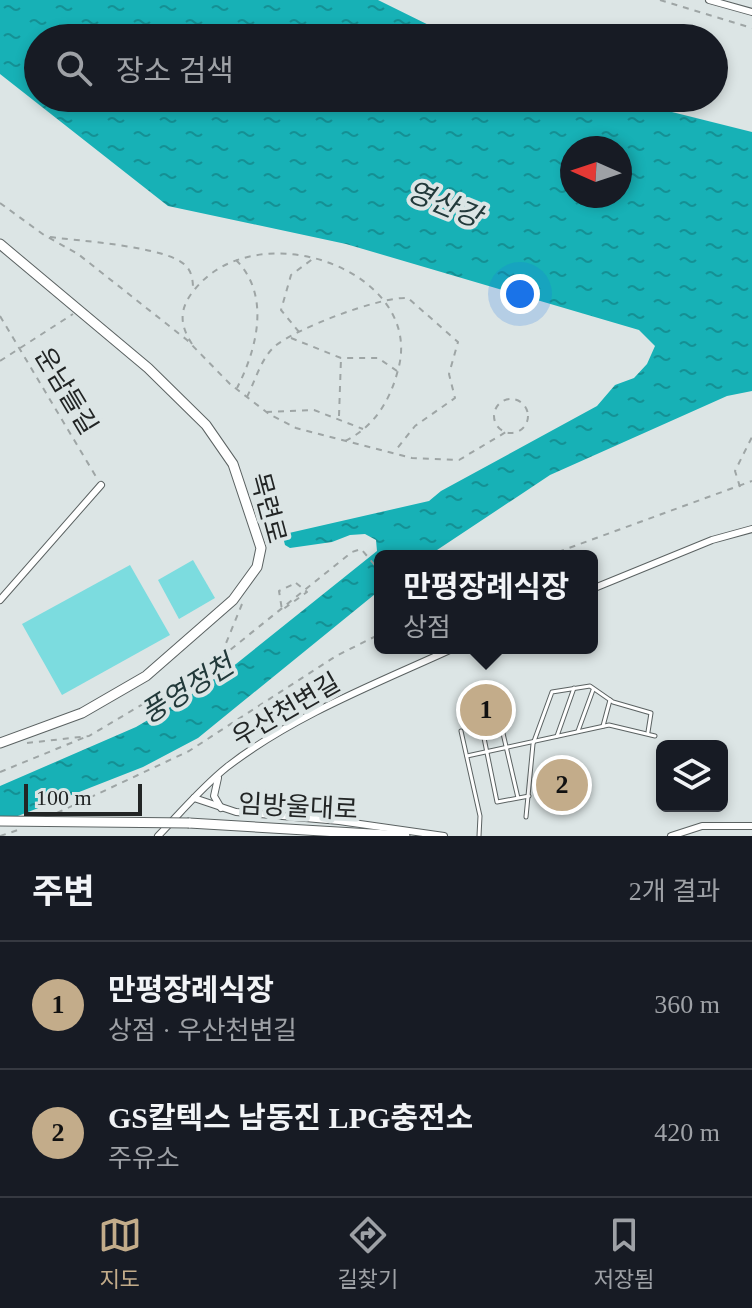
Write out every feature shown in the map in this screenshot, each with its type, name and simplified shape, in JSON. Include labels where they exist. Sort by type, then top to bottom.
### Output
[{"type":"street","points":[[709,0],[752,12]]},
{"type":"street","name":"목련로","points":[[0,244],[148,368],[223,446],[237,473],[257,530],[261,556],[252,577],[233,600],[146,676],[82,713],[0,743]]},
{"type":"street","points":[[0,600],[101,485]]},
{"type":"street","points":[[598,587],[712,540],[752,529]]},
{"type":"street","name":"우산천변길","points":[[158,836],[194,798],[239,758],[337,701],[441,654]]},
{"type":"street","points":[[219,774],[214,796],[221,808]]},
{"type":"street","points":[[194,798],[221,808],[444,836]]},
{"type":"street","name":"임방울대로","points":[[0,821],[189,823],[405,836]]},
{"type":"street","points":[[671,836],[702,826],[752,826]]},
{"type":"lane","points":[[557,736],[574,688]]},
{"type":"lane","points":[[578,731],[594,688]]},
{"type":"lane","points":[[526,817],[533,744],[552,692],[594,688],[610,700],[651,713],[648,732]]},
{"type":"lane","points":[[603,726],[610,700]]},
{"type":"lane","points":[[467,756],[533,744],[603,726],[648,732],[655,736]]},
{"type":"lane","points":[[518,798],[502,729],[483,733],[497,802],[529,796]]},
{"type":"lane","points":[[461,731],[480,816],[479,836]]},
{"type":"path","points":[[660,0],[752,28]]},
{"type":"path","points":[[0,203],[46,236],[78,254],[194,347],[247,398],[266,412],[307,433],[412,458],[459,460],[506,432],[516,432],[527,421],[524,405],[514,399],[502,400],[495,409],[494,421],[506,432]]},
{"type":"path","points":[[46,236],[84,239],[176,258],[189,270],[193,291]]},
{"type":"path","points":[[194,347],[183,326],[181,313],[193,291],[212,272],[235,260],[274,251],[315,257],[332,263],[365,284],[383,302],[396,321],[401,341],[398,372],[384,405],[364,429],[344,442]]},
{"type":"path","points":[[300,333],[281,310],[291,275],[315,257]]},
{"type":"path","points":[[235,260],[250,281],[258,321],[249,361],[236,389]]},
{"type":"path","points":[[247,398],[270,351],[290,338],[383,302],[400,297],[414,300],[426,317],[458,342],[449,374],[455,398],[415,426],[395,452]]},
{"type":"path","points":[[0,361],[81,309]]},
{"type":"path","name":"운남들길","points":[[0,316],[101,485]]},
{"type":"path","points":[[290,338],[341,358],[378,358],[398,372]]},
{"type":"path","points":[[339,417],[341,358]]},
{"type":"path","points":[[266,412],[298,408],[339,417],[364,429]]},
{"type":"path","points":[[740,488],[735,471],[752,437]]},
{"type":"path","points":[[564,550],[740,488],[752,481]]},
{"type":"path","points":[[0,772],[89,736],[220,658],[352,552],[363,551],[374,564]]},
{"type":"path","points":[[282,609],[278,595],[284,586],[296,583],[305,590]]},
{"type":"path","points":[[220,658],[242,604]]},
{"type":"path","points":[[47,817],[189,751],[336,656],[374,637]]},
{"type":"path","points":[[15,744],[89,736]]},
{"type":"path","points":[[0,836],[19,829]]},
{"type":"shaded area","points":[[193,560],[215,598],[179,619],[158,580]]},
{"type":"shaded area","points":[[130,565],[170,635],[62,695],[22,624]]},
{"type":"water","points":[[0,0],[378,0],[427,24],[24,24],[24,93],[0,74]]},
{"type":"water","name":"영산강","points":[[48,112],[672,112],[752,132],[752,391],[727,396],[550,475],[437,550],[377,550],[376,540],[365,534],[290,548],[285,545],[283,537],[289,533],[429,501],[441,491],[597,406],[615,385],[634,378],[647,364],[655,346],[639,330],[346,244],[168,206]]},
{"type":"water","points":[[374,553],[374,595],[198,738],[143,767],[0,823],[0,786],[136,727],[236,664]]},
{"type":"place","name":"만평장례식장","points":[[486,710]]},
{"type":"place","name":"GS칼텍스 남동진 LPG충전소","points":[[562,785]]},
{"type":"water label","name":"풍영정천","points":[[187,689]]}]
